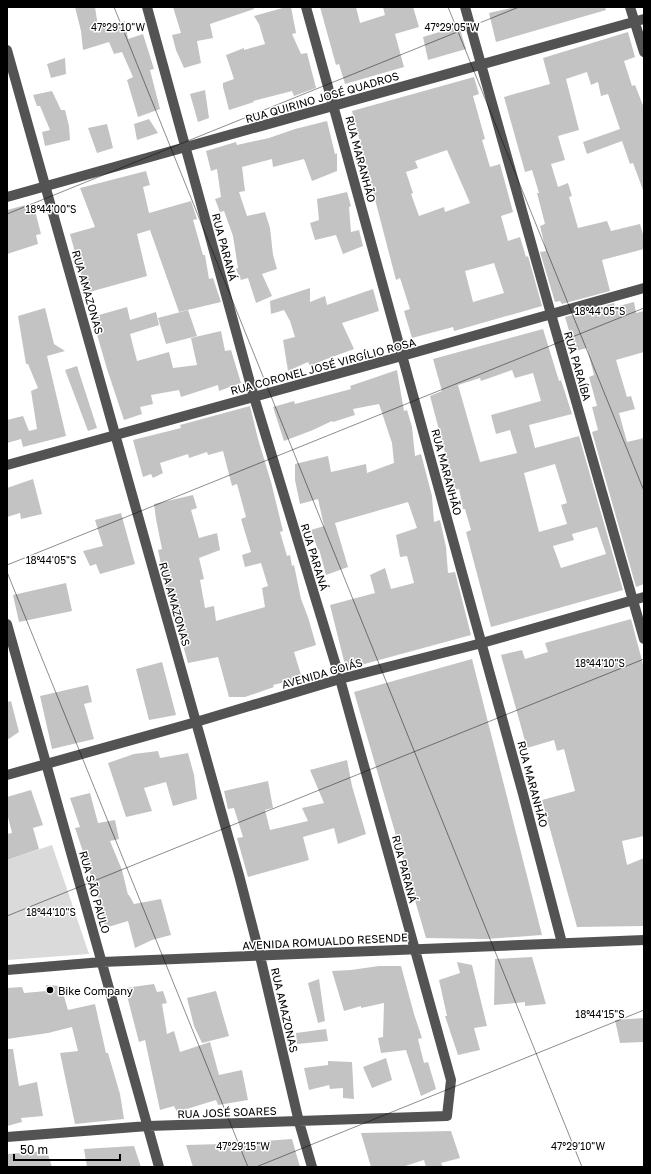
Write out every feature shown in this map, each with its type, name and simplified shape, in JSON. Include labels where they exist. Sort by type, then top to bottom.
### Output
[{"type":"street","name":"RUA PARANÁ","points":[[147,7],[254,397],[340,679],[451,1080],[447,1116]]},
{"type":"street","name":"RUA MARANHÃO","points":[[306,7],[482,643],[562,943]]},
{"type":"street","name":"RUA PARAÍBA","points":[[465,7],[644,639]]},
{"type":"street","points":[[630,7],[639,21],[644,52]]},
{"type":"street","name":"RUA QUIRINO JOSÉ QUADROS","points":[[7,197],[639,21]]},
{"type":"street","name":"RUA AMAZONAS","points":[[7,50],[239,875],[260,956],[299,1122],[312,1167]]},
{"type":"street","name":"RUA CORONEL JOSÉ VIRGÍLIO ROSA","points":[[7,465],[116,436],[644,288]]},
{"type":"street","name":"AVENIDA GOIÁS","points":[[7,775],[196,722],[340,679],[482,643],[644,597]]},
{"type":"street","name":"RUA SÃO PAULO","points":[[7,624],[159,1167]]},
{"type":"street","name":"AVENIDA ROMUALDO RESENDE","points":[[7,970],[102,962],[414,948],[644,940]]},
{"type":"street","name":"RUA JOSÉ SOARES","points":[[7,1137],[148,1126],[447,1116]]},
{"type":"shaded area","points":[[52,845],[89,954],[7,960],[7,860]]},
{"type":"building","points":[[75,7],[95,7],[98,27],[125,21],[128,39],[143,34],[154,69],[150,70],[160,109],[138,117],[127,80],[133,77],[122,52],[114,54],[109,42],[83,50],[81,31]]},
{"type":"building","points":[[173,7],[254,7],[254,9],[210,24],[213,38],[197,41],[201,63],[184,68],[176,50],[172,35],[181,33]]},
{"type":"building","points":[[291,7],[296,33],[292,34],[301,54],[307,53],[316,88],[294,96],[292,91],[253,101],[254,102],[229,110],[223,83],[234,79],[226,55],[244,48],[244,50],[265,44],[259,24],[254,16]]},
{"type":"building","points":[[320,7],[356,7],[360,23],[385,15],[383,7],[413,7],[419,27],[395,34],[404,67],[345,84],[339,64],[336,65]]},
{"type":"building","points":[[516,7],[605,7],[606,10],[496,42],[489,13]]},
{"type":"building","points":[[459,26],[466,49],[428,60],[423,37]]},
{"type":"building","points":[[628,32],[635,57],[624,61],[632,86],[635,85],[644,108],[644,190],[633,163],[630,164],[622,141],[587,154],[583,142],[620,129],[608,94],[601,96],[598,82],[591,85],[587,72],[566,79],[579,130],[558,136],[565,160],[551,164],[558,187],[568,183],[572,196],[569,197],[578,228],[607,221],[611,231],[640,224],[644,238],[644,249],[602,260],[610,291],[562,304],[560,301],[555,302],[540,252],[546,251],[540,226],[545,224],[537,193],[539,193],[532,170],[525,172],[504,97],[550,84],[543,58]]},
{"type":"building","points":[[65,58],[66,74],[51,78],[47,64]]},
{"type":"building","points":[[474,77],[479,94],[473,96],[485,139],[482,140],[490,167],[500,164],[513,212],[501,216],[508,241],[520,237],[526,257],[528,256],[542,306],[454,331],[453,327],[412,338],[404,311],[410,309],[400,278],[396,280],[352,111]],"holes":[[[447,150],[470,203],[445,212],[444,207],[419,216],[411,194],[413,193],[406,172],[418,168],[415,161]],[[494,263],[504,293],[473,302],[465,271]]]},
{"type":"building","points":[[205,90],[209,118],[198,122],[190,94]]},
{"type":"building","points":[[52,91],[61,110],[65,110],[69,126],[70,140],[45,146],[42,132],[50,130],[40,106],[37,106],[33,95]]},
{"type":"building","points":[[149,119],[158,133],[137,140],[134,124]]},
{"type":"building","points":[[327,121],[335,154],[337,153],[337,171],[312,181],[304,159],[273,167],[272,159],[242,167],[245,191],[239,192],[247,216],[265,212],[270,228],[273,255],[277,269],[262,274],[272,296],[256,303],[248,278],[241,280],[236,269],[238,268],[233,236],[224,211],[220,212],[215,199],[221,197],[217,169],[211,171],[206,151],[236,142],[237,145],[269,138],[295,129]]},
{"type":"building","points":[[107,124],[113,148],[97,153],[88,128]]},
{"type":"building","points":[[146,171],[150,185],[143,187],[149,213],[191,201],[197,219],[193,220],[203,255],[205,255],[209,279],[213,278],[221,302],[179,312],[150,230],[137,234],[147,276],[86,293],[70,234],[95,227],[80,188]]},
{"type":"building","points":[[347,192],[351,206],[349,207],[351,232],[359,230],[363,246],[343,254],[336,235],[315,240],[310,223],[319,220],[317,199]]},
{"type":"building","points":[[33,203],[41,234],[36,235],[38,244],[7,254],[7,210]]},
{"type":"building","points":[[310,288],[310,302],[325,296],[327,305],[373,289],[379,311],[342,323],[354,349],[310,366],[308,362],[288,371],[283,340],[295,337],[290,321],[284,310],[271,314],[270,301]]},
{"type":"building","points":[[634,302],[636,313],[644,311],[644,352],[616,360],[627,397],[631,396],[635,409],[619,413],[627,442],[644,438],[644,584],[636,587],[592,432],[598,430],[592,407],[597,406],[589,377],[594,375],[587,348],[575,351],[565,317],[614,303],[615,307]]},
{"type":"building","points":[[127,307],[130,320],[156,312],[159,325],[130,334],[137,361],[169,352],[173,368],[197,365],[191,338],[221,331],[225,351],[231,350],[241,383],[219,391],[218,385],[181,397],[179,390],[151,395],[153,404],[140,407],[142,414],[124,420],[92,317]]},
{"type":"building","points":[[45,308],[54,344],[65,351],[47,356],[66,436],[23,447],[21,439],[7,443],[7,420],[23,416],[29,431],[37,429],[31,391],[38,388],[28,364],[26,364],[18,316]]},
{"type":"building","points":[[188,310],[197,336],[166,344],[158,318]]},
{"type":"building","points":[[543,329],[559,381],[561,380],[572,414],[529,425],[535,448],[579,436],[623,590],[491,627],[466,532],[471,530],[465,509],[463,509],[459,489],[455,490],[430,396],[442,391],[433,359]],"holes":[[[512,370],[515,378],[533,373],[541,401],[491,415],[496,434],[510,430],[517,453],[480,462],[458,385],[480,378],[481,381]],[[555,464],[567,503],[561,505],[567,524],[539,532],[524,473]],[[597,527],[606,554],[561,568],[553,546],[574,540],[572,534]]]},
{"type":"building","points":[[77,366],[97,428],[88,431],[65,370]]},
{"type":"building","points":[[397,370],[404,411],[407,410],[412,427],[415,456],[421,454],[432,496],[434,522],[440,520],[446,547],[448,573],[455,572],[471,635],[346,669],[330,605],[375,593],[370,575],[385,568],[391,589],[414,583],[407,556],[400,557],[396,535],[417,528],[408,502],[335,523],[348,567],[326,575],[319,549],[318,550],[311,530],[324,526],[318,499],[300,504],[295,480],[295,464],[328,456],[331,472],[366,464],[367,473],[394,463],[392,443],[379,404],[353,409],[355,415],[333,422],[332,421],[284,441],[273,407],[294,401],[295,404],[351,389],[350,386]]},
{"type":"building","points":[[250,406],[283,531],[280,532],[287,556],[290,555],[292,566],[294,565],[301,599],[316,645],[294,652],[302,678],[273,685],[274,687],[245,697],[229,697],[218,657],[188,663],[164,579],[158,550],[162,549],[154,504],[193,495],[197,508],[191,510],[199,538],[217,533],[220,550],[199,558],[204,579],[200,580],[205,608],[214,606],[216,621],[265,607],[262,588],[268,586],[261,563],[245,567],[242,555],[251,552],[241,519],[246,517],[237,484],[232,486],[223,451],[208,455],[207,452],[189,458],[188,454],[160,463],[163,473],[153,478],[151,474],[143,477],[133,440],[181,428],[180,425]]},
{"type":"building","points":[[33,479],[42,514],[21,519],[20,513],[7,517],[7,488]]},
{"type":"building","points":[[121,513],[135,564],[100,574],[96,564],[90,566],[83,551],[103,546],[95,520]]},
{"type":"building","points":[[66,583],[72,611],[19,622],[13,595]]},
{"type":"building","points":[[631,619],[644,668],[644,836],[622,841],[627,865],[644,858],[644,926],[577,927],[542,800],[575,791],[564,749],[557,751],[554,740],[527,748],[501,655],[522,650],[525,659],[548,652],[545,643]]},
{"type":"building","points":[[472,659],[542,935],[486,939],[426,938],[354,692]]},
{"type":"building","points":[[162,662],[176,715],[149,720],[136,669]]},
{"type":"building","points":[[88,685],[92,702],[84,704],[94,739],[52,749],[40,696]]},
{"type":"building","points":[[11,701],[19,732],[7,740],[7,702]]},
{"type":"building","points":[[158,751],[160,758],[188,753],[194,775],[197,799],[173,806],[166,782],[144,788],[152,811],[126,817],[108,763],[134,754]]},
{"type":"building","points":[[347,760],[352,786],[366,834],[338,844],[334,828],[303,837],[309,860],[248,877],[237,838],[243,837],[234,808],[228,809],[224,791],[268,781],[273,808],[265,810],[270,830],[308,821],[302,808],[324,803],[310,770]]},
{"type":"building","points":[[31,790],[43,825],[33,828],[39,849],[7,860],[7,834],[12,833],[7,813],[7,797]]},
{"type":"building","points":[[90,793],[98,823],[115,820],[119,839],[110,841],[122,870],[128,895],[134,904],[161,899],[171,935],[152,940],[135,948],[128,921],[105,928],[101,911],[103,911],[75,828],[80,827],[70,798]]},
{"type":"building","points":[[532,957],[546,1004],[525,1006],[525,1002],[494,1005],[495,959]]},
{"type":"building","points":[[457,962],[472,965],[487,1026],[474,1028],[480,1050],[458,1055],[445,1016],[447,1016],[439,980],[460,973]]},
{"type":"building","points":[[379,966],[401,966],[422,1038],[418,1039],[424,1063],[428,1062],[436,1089],[421,1096],[406,1050],[381,1053],[378,1038],[383,1037],[384,1003],[361,1008],[361,1006],[344,1011],[332,971]]},
{"type":"building","points":[[319,979],[325,1021],[318,1023],[308,983]]},
{"type":"building","points":[[154,984],[157,992],[163,991],[167,1003],[162,1004],[167,1034],[174,1031],[180,1052],[210,1042],[219,1075],[242,1070],[248,1100],[218,1105],[216,1100],[177,1112],[174,1106],[160,1110],[145,1040],[139,1042],[125,988]]},
{"type":"building","points":[[46,985],[61,986],[68,1010],[95,1004],[106,1053],[108,1053],[120,1094],[124,1119],[75,1124],[60,1053],[78,1051],[72,1027],[48,1033],[7,1039],[7,988],[22,987],[24,993],[47,991]]},
{"type":"building","points":[[216,991],[229,1036],[202,1043],[194,1026],[187,998]]},
{"type":"building","points":[[644,1018],[644,1042],[620,1043],[615,1020]]},
{"type":"building","points":[[326,1029],[328,1041],[297,1044],[296,1033]]},
{"type":"building","points":[[7,1049],[13,1049],[19,1086],[37,1082],[43,1116],[21,1118],[22,1122],[7,1126]]},
{"type":"building","points":[[386,1058],[392,1080],[372,1088],[363,1067]]},
{"type":"building","points":[[328,1061],[352,1062],[354,1099],[343,1098],[343,1088],[330,1089],[329,1085],[309,1090],[304,1068],[328,1065]]},
{"type":"building","points":[[451,1131],[460,1158],[441,1163],[443,1167],[426,1167],[424,1160],[402,1167],[371,1167],[361,1133]]},
{"type":"building","points":[[292,1139],[300,1167],[193,1167],[186,1145],[224,1144]]},
{"type":"building","points":[[134,1146],[141,1167],[87,1167],[84,1149]]},
{"type":"building","points":[[47,1151],[52,1167],[7,1167],[7,1154]]},
{"type":"place","name":"Bike Company","points":[[50,990]]}]
